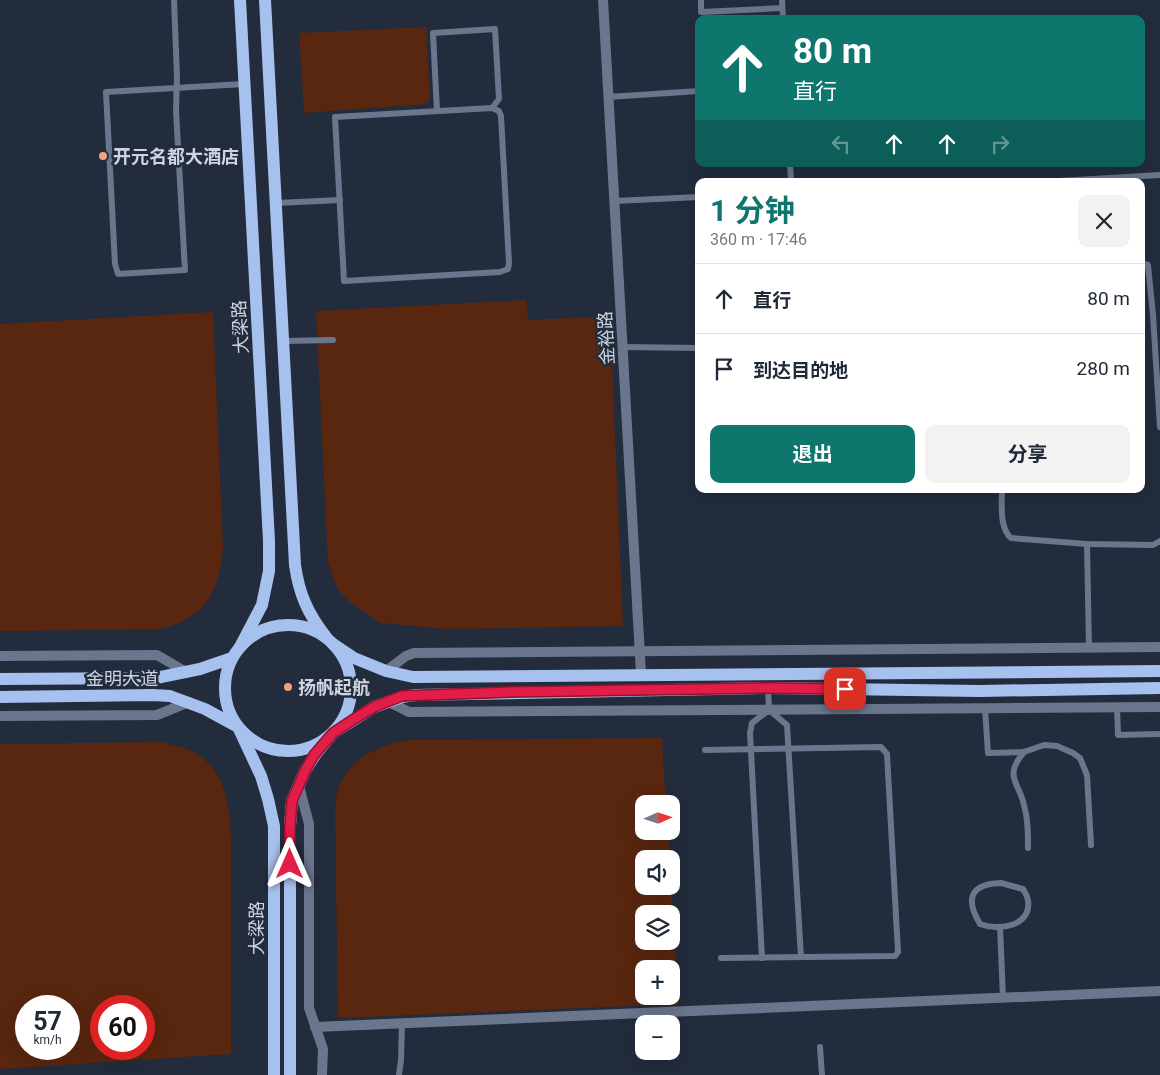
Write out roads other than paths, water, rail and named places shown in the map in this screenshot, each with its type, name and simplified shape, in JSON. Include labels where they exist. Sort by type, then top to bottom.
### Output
[{"type":"main road","name":"大梁路","points":[[240,0],[269,541],[269,571],[262,604],[240,647]]},
{"type":"main road","points":[[265,0],[294,544],[298,585],[304,604],[316,625],[346,662],[351,683],[349,705],[340,724],[333,733]]},
{"type":"main road","points":[[1160,671],[413,677],[386,670],[354,658],[330,641],[306,628],[285,625],[264,630],[254,635],[240,647],[232,658],[226,678],[226,699],[232,718],[238,727],[256,743],[267,748],[290,752],[314,746],[366,711],[402,696],[768,688],[980,691],[1160,688]]},
{"type":"main road","name":"金明大道","points":[[0,679],[156,678],[186,672],[232,658]]},
{"type":"main road","name":"金明大道","points":[[0,697],[170,696],[189,702],[238,727]]},
{"type":"main road","name":"大梁路","points":[[238,727],[260,776],[268,799],[274,826],[274,1075]]},
{"type":"main road","name":"大梁路","points":[[290,1075],[290,826],[292,801],[314,755],[333,733]]},
{"type":"street","name":"金裕路","points":[[603,0],[641,674]]},
{"type":"street","points":[[386,670],[406,656],[414,653],[1160,647]]},
{"type":"street","points":[[0,656],[157,656],[186,672]]},
{"type":"street","points":[[0,716],[157,715],[189,702]]},
{"type":"street","points":[[387,702],[409,712],[1160,707]]},
{"type":"street","points":[[299,786],[309,824],[309,1008],[322,1049],[322,1075]]},
{"type":"street","points":[[315,1027],[1160,991]]},
{"type":"lane","points":[[174,0],[177,88],[176,111],[185,270],[118,274],[106,92],[177,88],[244,84]]},
{"type":"lane","points":[[701,0],[701,12],[782,8]]},
{"type":"lane","points":[[782,0],[783,15]]},
{"type":"lane","points":[[437,111],[433,32],[495,29],[499,99],[492,108]]},
{"type":"lane","points":[[608,97],[695,91]]},
{"type":"lane","points":[[492,108],[499,111],[501,116],[508,269],[500,272],[344,281],[335,117],[437,111],[492,108]]},
{"type":"lane","points":[[1110,178],[1160,175]]},
{"type":"lane","points":[[614,201],[695,197]]},
{"type":"lane","points":[[277,203],[340,200]]},
{"type":"lane","points":[[1145,264],[1148,265],[1153,315],[1160,427]]},
{"type":"lane","points":[[284,341],[333,340]]},
{"type":"lane","points":[[622,347],[695,348]]},
{"type":"lane","points":[[1002,493],[1004,527],[1011,538],[1087,544],[1153,544],[1160,541]]},
{"type":"lane","points":[[1087,544],[1088,648]]},
{"type":"lane","points":[[768,688],[769,710],[787,725],[790,749],[801,957]]},
{"type":"lane","points":[[1117,707],[1118,736],[1160,734]]},
{"type":"lane","points":[[985,708],[988,754],[1024,752],[1044,746],[1056,746],[1080,758],[1086,775],[1091,845]]},
{"type":"lane","points":[[762,958],[750,733],[752,723],[769,710]]},
{"type":"lane","points":[[705,750],[881,747],[887,754],[898,952],[895,956],[721,958]]},
{"type":"lane","points":[[1024,752],[1017,760],[1014,769],[1014,784],[1024,802],[1027,816],[1028,848]]},
{"type":"lane","points":[[1001,883],[1019,886],[1023,889],[1028,901],[1027,912],[1022,919],[1012,925],[1000,927],[989,928],[980,924],[971,907],[973,895],[978,888],[987,884],[1001,883]]},
{"type":"lane","points":[[1000,927],[1003,998]]},
{"type":"lane","points":[[399,1075],[402,1023]]},
{"type":"lane","points":[[820,1048],[822,1075]]},
{"type":"place","name":"开元名都大酒店","points":[[103,156]]},
{"type":"place","name":"扬帆起航","points":[[288,687]]}]
